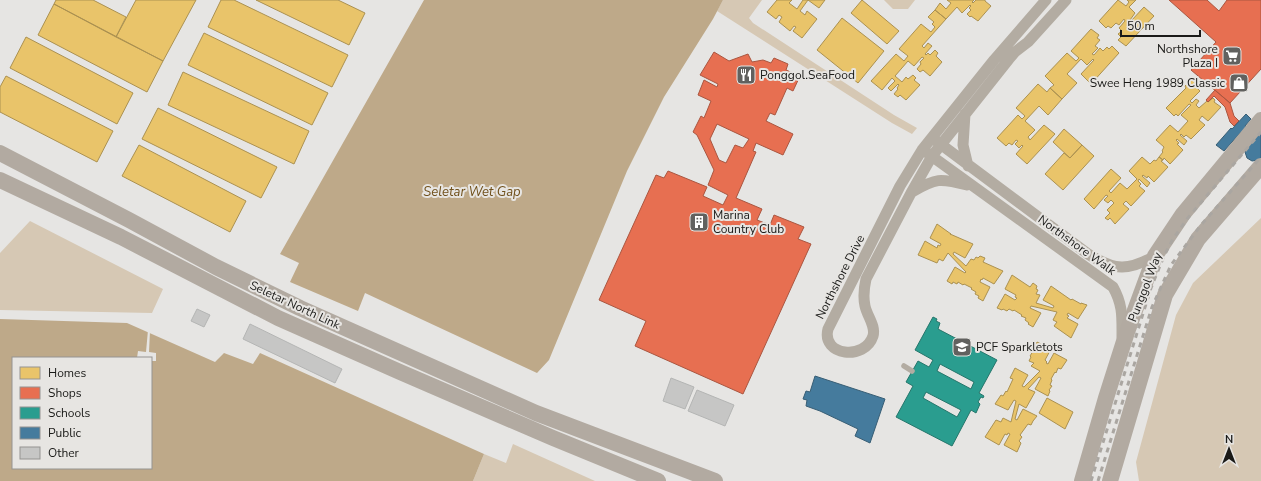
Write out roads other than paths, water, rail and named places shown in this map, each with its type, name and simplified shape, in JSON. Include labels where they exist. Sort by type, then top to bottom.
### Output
[{"type":"main road","name":"Punggol Way","points":[[1082,481],[1122,350],[1155,256],[1183,214],[1261,120]]},
{"type":"main road","name":"Seletar North Link","points":[[0,154],[129,220],[216,267],[300,308],[536,413],[715,481]]},
{"type":"main road","name":"Punggol Way","points":[[1110,481],[1165,295],[1198,239],[1261,166]]},
{"type":"main road","name":"Seletar North Link","points":[[0,180],[121,237],[278,318],[553,438],[658,481]]},
{"type":"street","name":"Northshore Drive","points":[[1046,0],[1005,56],[965,114],[932,156],[911,192],[866,278],[864,303],[872,324],[873,337],[861,351],[848,353],[833,347],[828,341],[828,329],[894,196],[922,150],[994,60],[1005,56],[1015,52],[1028,42],[1066,0]]},
{"type":"street","points":[[965,114],[963,145],[968,166]]},
{"type":"street","name":"Northshore Walk","points":[[931,137],[968,166],[1101,262],[1111,266],[1125,267],[1143,262],[1155,256]]},
{"type":"street","name":"Northshore Walk","points":[[922,150],[1113,286],[1121,306],[1122,350]]},
{"type":"street","name":"Northshore Walk","points":[[911,192],[927,183],[938,180],[949,180],[974,186]]},
{"type":"lane","points":[[904,366],[912,371]]},
{"type":"water","name":"Seletar Wet Gap","points":[[424,0],[723,0],[713,19],[664,97],[627,171],[549,360],[537,373],[365,293],[358,311],[290,282],[299,263],[280,254]]},
{"type":"water","points":[[0,319],[127,323],[215,362],[224,353],[253,364],[260,353],[484,454],[473,481],[0,481]]},
{"type":"railway","points":[[1091,481],[1151,288],[1164,256],[1173,239],[1187,219],[1261,132]]},
{"type":"railway","points":[[1098,481],[1152,307],[1171,265],[1201,225],[1261,157]]},
{"type":"place","name":"Northshore Plaza I","points":[[1232,56]]},
{"type":"place","name":"Ponggol.SeaFood","points":[[746,75]]},
{"type":"place","name":"Swee Heng 1989 Classic","points":[[1239,83]]},
{"type":"place","name":"Marina Country Club","points":[[699,222]]},
{"type":"place","name":"PCF Sparkletots","points":[[962,347]]}]
